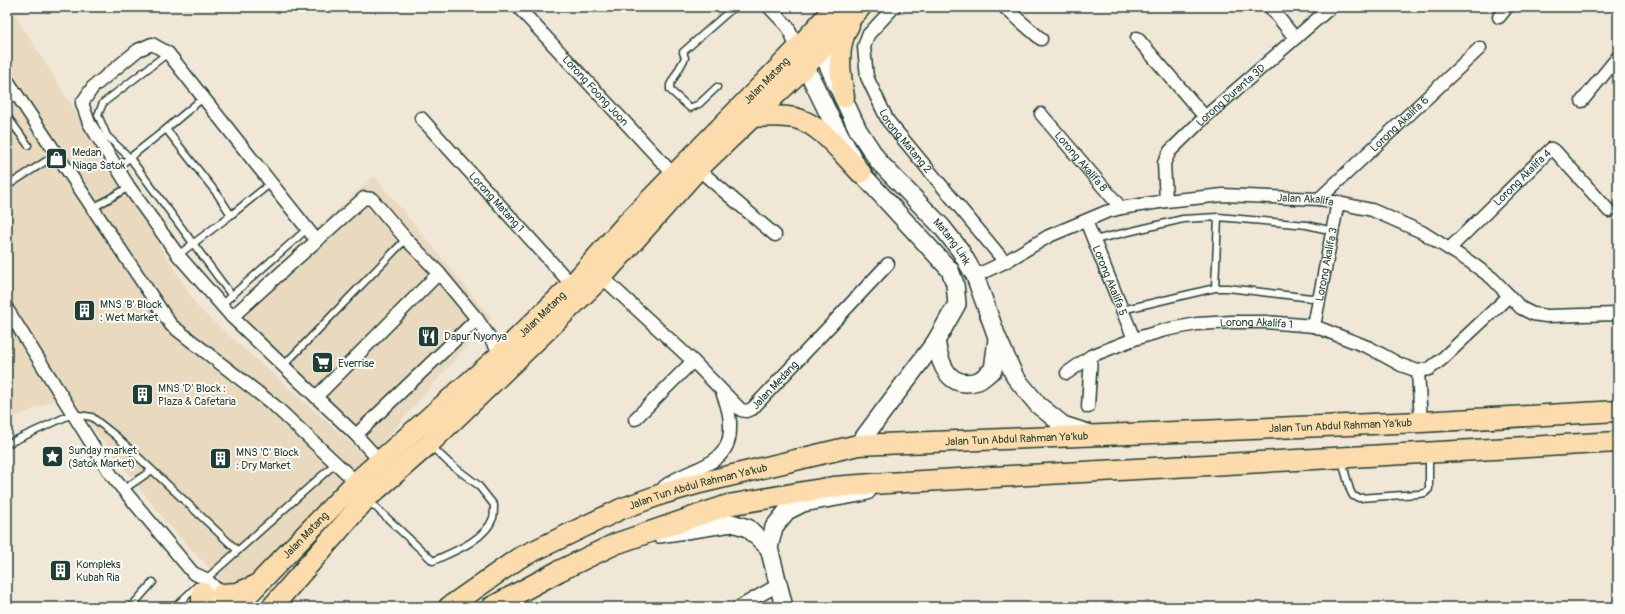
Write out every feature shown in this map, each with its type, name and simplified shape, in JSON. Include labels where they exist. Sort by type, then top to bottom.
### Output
[{"type":"main road","name":"Jalan Matang","points":[[816,42],[835,7]]},
{"type":"main road","name":"Jalan Matang","points":[[272,607],[366,499],[429,444],[602,277],[698,169],[752,117],[816,42],[859,9]]},
{"type":"main road","points":[[844,97],[840,70],[841,50],[845,31],[859,9]]},
{"type":"main road","name":"Jalan Matang","points":[[227,604],[237,594],[256,586],[356,482],[500,354],[572,285],[625,225],[674,175],[802,58]]},
{"type":"main road","points":[[752,117],[772,116],[795,118],[814,125],[861,173]]},
{"type":"main road","name":"Jalan Tun Abdul Rahman Ya'kub","points":[[449,607],[461,597],[519,558],[621,509],[662,494],[858,445],[1421,422],[1618,411]]},
{"type":"main road","points":[[492,607],[559,571],[615,544],[641,534],[728,505],[834,487],[1618,442]]},
{"type":"street","name":"Lorong Foong Joon","points":[[518,7],[674,175]]},
{"type":"street","points":[[769,7],[788,27],[816,42]]},
{"type":"street","points":[[1004,7],[1041,40]]},
{"type":"street","points":[[1270,7],[1295,38]]},
{"type":"street","name":"Lorong Duranta 3D","points":[[1166,201],[1164,163],[1170,151],[1205,117],[1331,7]]},
{"type":"street","points":[[1499,18],[1507,7]]},
{"type":"street","name":"Lorong Matang 2","points":[[894,8],[868,35],[864,47],[867,77],[888,121],[1005,262]]},
{"type":"street","points":[[788,27],[802,58]]},
{"type":"street","points":[[1137,38],[1205,117]]},
{"type":"street","name":"Matang Link","points":[[816,42],[844,97],[858,130],[879,162],[942,227],[960,250],[975,276],[1015,377],[1038,405],[1063,425],[1096,436]]},
{"type":"street","points":[[316,241],[168,53],[152,44],[138,50],[93,87],[82,103],[89,123],[118,167],[129,187],[178,255],[232,318],[356,435],[379,460]]},
{"type":"street","name":"Lorong Akalifa 6","points":[[1319,199],[1480,48]]},
{"type":"street","points":[[1582,101],[1618,57]]},
{"type":"street","name":"Matang Link","points":[[802,58],[830,117],[861,173],[950,270],[956,284],[957,304],[936,341],[858,445]]},
{"type":"street","points":[[7,80],[171,325],[275,406],[356,482]]},
{"type":"street","name":"Lorong Akalifa 8","points":[[1041,114],[1121,208]]},
{"type":"street","name":"Lorong Matang 1","points":[[421,118],[572,285]]},
{"type":"street","name":"Lorong Akalifa 4","points":[[1450,248],[1551,149],[1556,152],[1609,211]]},
{"type":"street","points":[[698,169],[775,235]]},
{"type":"street","name":"Jalan Akalifa","points":[[975,276],[1005,262],[1049,236],[1106,212],[1121,208],[1223,194],[1319,199],[1372,210],[1422,232],[1450,248],[1492,278],[1521,308],[1533,314],[1546,316],[1618,314]]},
{"type":"street","points":[[232,318],[364,198],[372,199],[406,239],[439,273],[477,319],[500,354]]},
{"type":"street","name":"Lorong Akalifa 3","points":[[1314,326],[1334,231],[1338,202]]},
{"type":"street","name":"Lorong Akalifa 5","points":[[1086,221],[1134,339]]},
{"type":"street","name":"Jalan Medang","points":[[602,277],[719,386],[741,410],[746,411],[752,409],[888,264]]},
{"type":"street","points":[[316,397],[439,273]]},
{"type":"street","points":[[1421,422],[1418,371],[1429,369],[1441,360],[1509,296]]},
{"type":"street","points":[[7,309],[112,476],[194,574],[202,591],[227,604]]},
{"type":"street","points":[[356,435],[477,319]]},
{"type":"street","name":"Lorong Akalifa 1","points":[[1067,373],[1091,356],[1134,339],[1165,330],[1197,324],[1232,322],[1265,322],[1314,326],[1370,348],[1401,365],[1418,371]]},
{"type":"street","points":[[936,341],[938,354],[948,376],[956,381],[968,382],[979,380],[993,370],[998,337]]},
{"type":"street","points":[[1088,406],[1091,356]]},
{"type":"street","points":[[635,419],[692,361]]},
{"type":"street","points":[[662,494],[662,488],[666,485],[712,462],[721,455],[726,448],[730,436],[730,424],[728,407],[719,386]]},
{"type":"street","points":[[784,607],[769,548],[774,527],[787,511],[803,503],[860,494],[887,483]]},
{"type":"street","points":[[641,534],[664,534],[732,523],[748,528],[769,548]]},
{"type":"street","points":[[746,605],[778,585]]},
{"type":"lane","points":[[717,87],[699,104],[690,108],[670,90],[670,86],[685,58],[683,52],[734,7]]},
{"type":"lane","points":[[168,53],[102,103],[98,115],[107,136],[130,158],[232,296]]},
{"type":"lane","points":[[118,167],[203,98]]},
{"type":"lane","points":[[7,116],[28,145]]},
{"type":"lane","points":[[166,129],[214,189],[231,215]]},
{"type":"lane","points":[[7,186],[57,154]]},
{"type":"lane","points":[[178,255],[220,226],[231,215],[271,183]]},
{"type":"lane","points":[[93,208],[129,187]]},
{"type":"lane","points":[[1214,288],[1218,217]]},
{"type":"lane","points":[[1094,240],[1183,219],[1218,217],[1306,225],[1334,231]]},
{"type":"lane","points":[[221,305],[307,229]]},
{"type":"lane","points":[[283,366],[406,239]]},
{"type":"lane","points":[[1122,310],[1214,288],[1228,288],[1320,299]]},
{"type":"lane","points":[[7,444],[72,414],[92,417],[116,436],[238,551]]},
{"type":"lane","points":[[366,499],[433,561],[458,550],[484,533],[493,518],[494,505],[478,485],[449,463],[429,444]]},
{"type":"lane","points":[[1342,458],[1350,490],[1353,496],[1359,498],[1418,494],[1425,493],[1429,489],[1429,452]]},
{"type":"lane","points":[[177,605],[202,591],[238,551],[336,463]]},
{"type":"lane","points":[[123,490],[152,470]]},
{"type":"lane","points":[[131,607],[153,582]]},
{"type":"shaded area","name":"Medan Niaga Satok","points":[[7,7],[10,7],[199,309],[369,459],[234,594],[165,521],[67,394],[7,421]]},
{"type":"shaded area","points":[[374,176],[491,318],[375,451],[229,310]]},
{"type":"place","name":"Medan Niaga Satok","points":[[56,158]]},
{"type":"place","name":"MNS 'B' Block : Wet Market","points":[[84,310]]},
{"type":"place","name":"Dapur Nyonya","points":[[429,336]]},
{"type":"place","name":"Everrise","points":[[322,363]]},
{"type":"place","name":"MNS 'D' Block : Plaza & Cafetaria","points":[[142,394]]},
{"type":"place","name":"Sunday market (Satok Market)","points":[[52,456]]},
{"type":"place","name":"MNS 'C' Block : Dry Market","points":[[221,458]]},
{"type":"place","name":"Kompleks Kubah Ria","points":[[60,570]]}]
